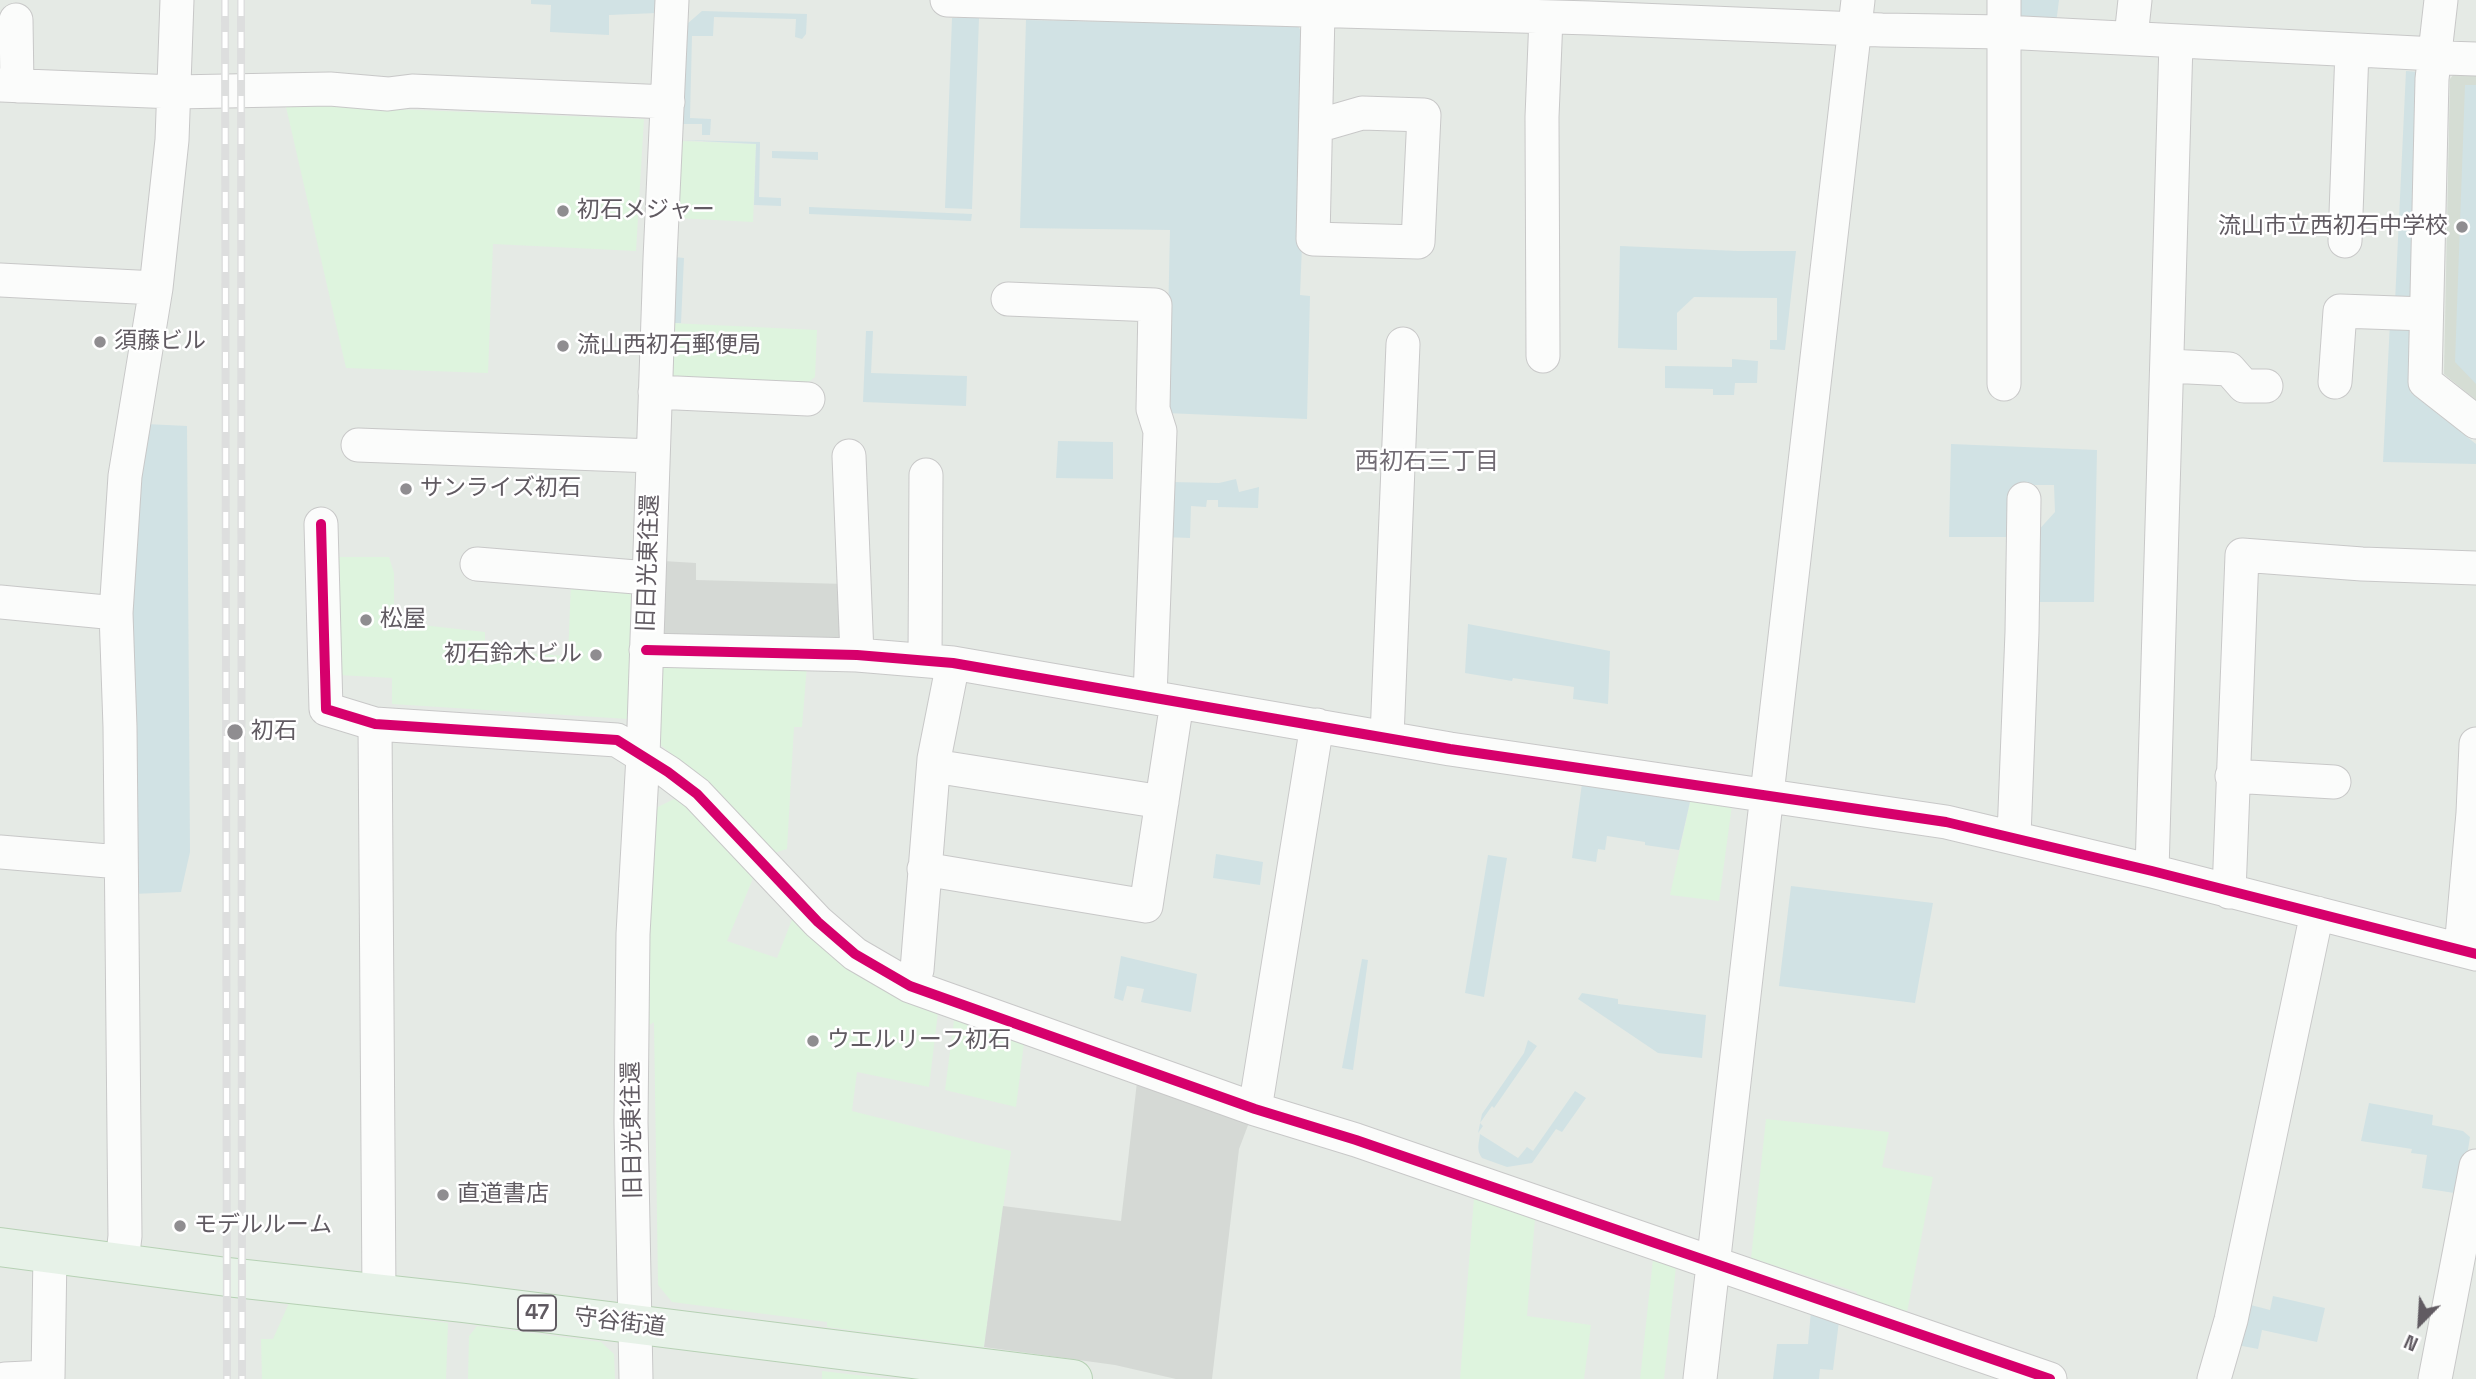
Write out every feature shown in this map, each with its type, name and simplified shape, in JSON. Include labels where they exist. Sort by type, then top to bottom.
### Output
[{"type":"main road","name":"守谷街道","points":[[0,1247],[1073,1379]]},
{"type":"street","points":[[122,1263],[125,1236],[120,727],[116,613],[125,476],[156,288],[172,140],[177,0]]},
{"type":"street","name":"旧日光東往還","points":[[636,1379],[631,1122],[632,982],[671,0]]},
{"type":"street","points":[[947,0],[1318,12],[1501,8],[1546,17],[1856,14],[2004,16],[2176,42],[2436,54],[2446,58],[2476,60]]},
{"type":"street","points":[[2131,37],[2135,0]]},
{"type":"street","points":[[2441,0],[2432,79],[2425,382],[2476,422]]},
{"type":"street","points":[[1317,126],[1362,113],[1424,115],[1418,242],[1313,239],[1318,12]]},
{"type":"street","points":[[1700,1379],[1856,14]]},
{"type":"street","points":[[2004,16],[2004,384]]},
{"type":"street","points":[[1543,356],[1542,117],[1546,17]]},
{"type":"street","points":[[16,20],[8,86],[175,92],[330,89],[388,94],[412,91],[668,102]]},
{"type":"street","points":[[2152,871],[2176,42]]},
{"type":"street","points":[[2345,241],[2352,50]]},
{"type":"street","points":[[0,280],[156,288]]},
{"type":"street","points":[[924,869],[1146,906],[1162,802],[1160,431],[1153,409],[1155,305],[1008,299]]},
{"type":"street","points":[[2335,382],[2340,311],[2426,314]]},
{"type":"street","points":[[1387,737],[1403,344]]},
{"type":"street","points":[[2168,366],[2229,369],[2244,386],[2266,386]]},
{"type":"street","points":[[655,392],[808,399]]},
{"type":"street","points":[[358,444],[653,456]]},
{"type":"street","points":[[849,456],[857,655]]},
{"type":"street","points":[[910,986],[917,970],[934,766],[939,661],[926,475]]},
{"type":"street","points":[[2014,836],[2024,499]]},
{"type":"street","points":[[321,524],[326,709],[375,724],[617,740],[696,794],[818,922],[855,954],[910,986],[1255,1109],[1369,1144],[2050,1379]]},
{"type":"street","points":[[2229,892],[2242,555],[2362,564],[2476,568]]},
{"type":"street","points":[[477,564],[648,578]]},
{"type":"street","points":[[0,602],[116,613]]},
{"type":"street","points":[[646,650],[857,655],[939,661],[1477,753],[1946,822],[2014,836],[2468,951],[2476,744]]},
{"type":"street","points":[[375,724],[379,1294]]},
{"type":"street","points":[[1255,1109],[1317,725]]},
{"type":"street","points":[[934,766],[1162,802]]},
{"type":"street","points":[[2232,776],[2333,782]]},
{"type":"street","points":[[0,852],[120,862]]},
{"type":"street","points":[[2214,1379],[2231,1320],[2317,913]]},
{"type":"street","points":[[2435,1379],[2476,1166]]},
{"type":"street","points":[[5,1379],[57,1378],[50,1254]]},
{"type":"shaded area","points":[[531,0],[657,0],[657,13],[609,15],[609,35],[550,32],[551,5],[531,4]]},
{"type":"shaded area","points":[[2015,0],[2059,0],[2056,24],[2021,23]]},
{"type":"shaded area","points":[[702,11],[807,14],[806,34],[802,39],[795,37],[796,19],[714,17],[713,36],[692,36],[690,118],[711,119],[710,135],[702,135],[702,124],[682,124],[687,24]]},
{"type":"shaded area","points":[[952,18],[979,18],[972,209],[945,208]]},
{"type":"shaded area","points":[[1026,20],[1298,26],[1310,47],[1300,295],[1310,296],[1307,419],[1166,413],[1170,230],[1020,228]]},
{"type":"shaded area","name":"流山市立西初石中学校","points":[[2459,68],[2476,69],[2476,400],[2444,374],[2450,79]]},
{"type":"shaded area","points":[[2406,71],[2419,72],[2415,296],[2395,302]]},
{"type":"shaded area","points":[[2465,85],[2476,85],[2476,384],[2455,362]]},
{"type":"shaded area","points":[[328,104],[644,119],[636,251],[493,244],[488,373],[346,368],[286,107]]},
{"type":"shaded area","points":[[681,140],[760,142],[759,197],[781,198],[781,206],[754,205],[756,144]]},
{"type":"shaded area","points":[[681,141],[756,144],[753,222],[677,218]]},
{"type":"shaded area","points":[[772,151],[818,152],[818,160],[772,158]]},
{"type":"shaded area","points":[[809,207],[972,214],[971,221],[809,214]]},
{"type":"shaded area","points":[[1620,246],[1796,251],[1785,350],[1770,349],[1770,340],[1777,340],[1777,298],[1694,297],[1677,313],[1677,350],[1618,348]]},
{"type":"shaded area","points":[[675,257],[684,258],[681,323],[671,323]]},
{"type":"shaded area","points":[[2390,322],[2414,332],[2410,392],[2476,444],[2476,464],[2383,462]]},
{"type":"shaded area","points":[[671,323],[817,330],[815,377],[800,389],[678,384],[669,375]]},
{"type":"shaded area","points":[[866,331],[873,331],[871,373],[967,376],[966,406],[863,402]]},
{"type":"shaded area","points":[[1732,359],[1758,361],[1757,383],[1735,383],[1734,395],[1713,395],[1713,389],[1665,388],[1665,366],[1732,367]]},
{"type":"shaded area","points":[[146,424],[187,426],[190,852],[181,892],[133,894],[126,616]]},
{"type":"shaded area","points":[[1058,441],[1113,442],[1113,479],[1056,478]]},
{"type":"shaded area","points":[[1951,444],[2097,450],[2094,602],[2033,602],[2035,534],[2055,512],[2054,485],[2014,485],[2013,537],[1949,537]]},
{"type":"shaded area","points":[[1236,479],[1239,492],[1259,487],[1258,508],[1218,507],[1218,500],[1207,500],[1206,507],[1191,506],[1190,538],[1164,537],[1171,482],[1219,483]]},
{"type":"shaded area","points":[[337,557],[389,557],[394,573],[394,622],[485,632],[485,651],[568,656],[571,582],[624,586],[632,595],[628,719],[392,704],[392,678],[338,675]]},
{"type":"shaded area","points":[[663,561],[696,563],[696,580],[845,584],[847,641],[661,640]]},
{"type":"shaded area","points":[[1468,624],[1610,651],[1608,704],[1573,699],[1574,687],[1465,673]]},
{"type":"shaded area","points":[[807,665],[802,727],[794,727],[787,849],[774,853],[718,792],[657,742],[659,667]]},
{"type":"shaded area","points":[[1583,776],[1692,793],[1679,850],[1607,836],[1605,850],[1598,849],[1596,862],[1572,858]]},
{"type":"shaded area","points":[[1692,793],[1733,798],[1719,901],[1670,895]]},
{"type":"shaded area","points":[[678,797],[754,876],[727,941],[777,958],[793,917],[938,1012],[929,1087],[857,1072],[852,1111],[1011,1151],[984,1347],[827,1327],[827,1322],[672,1302],[658,1285],[654,1022],[645,1028],[654,809]]},
{"type":"shaded area","points":[[1216,854],[1263,862],[1260,885],[1213,878]]},
{"type":"shaded area","points":[[1488,855],[1507,858],[1484,997],[1465,993]]},
{"type":"shaded area","points":[[1791,886],[1933,903],[1915,1003],[1779,986]]},
{"type":"shaded area","points":[[1121,956],[1197,974],[1191,1012],[1141,1002],[1144,989],[1127,986],[1123,1001],[1114,998]]},
{"type":"shaded area","points":[[1362,959],[1368,960],[1353,1070],[1342,1068]]},
{"type":"shaded area","points":[[1582,993],[1618,999],[1618,1004],[1706,1015],[1702,1058],[1658,1053],[1578,999]]},
{"type":"shaded area","points":[[954,1020],[1024,1043],[1016,1107],[945,1090]]},
{"type":"shaded area","points":[[1528,1040],[1537,1046],[1494,1108],[1492,1106],[1480,1123],[1482,1114],[1524,1053]]},
{"type":"shaded area","points":[[1137,1082],[1250,1120],[1239,1149],[1212,1379],[1176,1379],[1115,1365],[984,1347],[1003,1206],[1121,1221]]},
{"type":"shaded area","points":[[1575,1091],[1586,1098],[1562,1132],[1556,1129],[1532,1163],[1507,1167],[1482,1158],[1478,1149],[1480,1134],[1518,1158],[1527,1147],[1533,1151]]},
{"type":"shaded area","points":[[2369,1103],[2433,1115],[2432,1125],[2463,1131],[2470,1137],[2461,1194],[2422,1188],[2427,1155],[2411,1153],[2412,1149],[2361,1141]]},
{"type":"shaded area","points":[[1766,1119],[1889,1132],[1882,1167],[1933,1177],[1907,1312],[1857,1295],[1857,1292],[1751,1258]]},
{"type":"shaded area","points":[[1474,1197],[1535,1218],[1527,1316],[1591,1325],[1584,1379],[1460,1379]]},
{"type":"shaded area","points":[[1653,1259],[1676,1266],[1664,1379],[1640,1379]]},
{"type":"shaded area","points":[[2273,1296],[2325,1308],[2317,1342],[2262,1330],[2258,1349],[2237,1345],[2247,1304],[2270,1310]]},
{"type":"shaded area","points":[[289,1303],[448,1323],[446,1379],[262,1379],[261,1339],[273,1339]]},
{"type":"shaded area","points":[[1811,1311],[1839,1321],[1833,1370],[1820,1369],[1819,1379],[1773,1379],[1777,1344],[1808,1344]]},
{"type":"shaded area","points":[[477,1326],[601,1342],[614,1354],[615,1379],[468,1379],[469,1336]]},
{"type":"shaded area","points":[[822,1371],[892,1379],[822,1379]]},
{"type":"railway","points":[[225,0],[227,1379]]},
{"type":"railway","points":[[241,0],[242,1379]]},
{"type":"cycle path","points":[[321,524],[326,709],[375,724],[617,740],[697,794],[818,922],[855,954],[910,986],[1255,1109],[1356,1140],[2050,1379]]},
{"type":"cycle path","points":[[646,650],[857,655],[953,663],[1450,749],[1946,822],[2152,871],[2476,954]]},
{"type":"place","name":"初石メジャー","points":[[563,211]]},
{"type":"place","name":"流山市立西初石中学校","points":[[2462,227]]},
{"type":"place","name":"須藤ビル","points":[[100,342]]},
{"type":"place","name":"流山西初石郵便局","points":[[563,346]]},
{"type":"place","name":"サンライズ初石","points":[[406,489]]},
{"type":"place","name":"松屋","points":[[366,620]]},
{"type":"place","name":"初石鈴木ビル","points":[[596,655]]},
{"type":"place","name":"初石","points":[[235,732]]},
{"type":"place","name":"ウエルリーフ初石","points":[[813,1041]]},
{"type":"place","name":"直道書店","points":[[443,1195]]},
{"type":"place","name":"モデルルーム","points":[[180,1226]]},
{"type":"district","name":"西初石三丁目","points":[[1427,462]]}]
